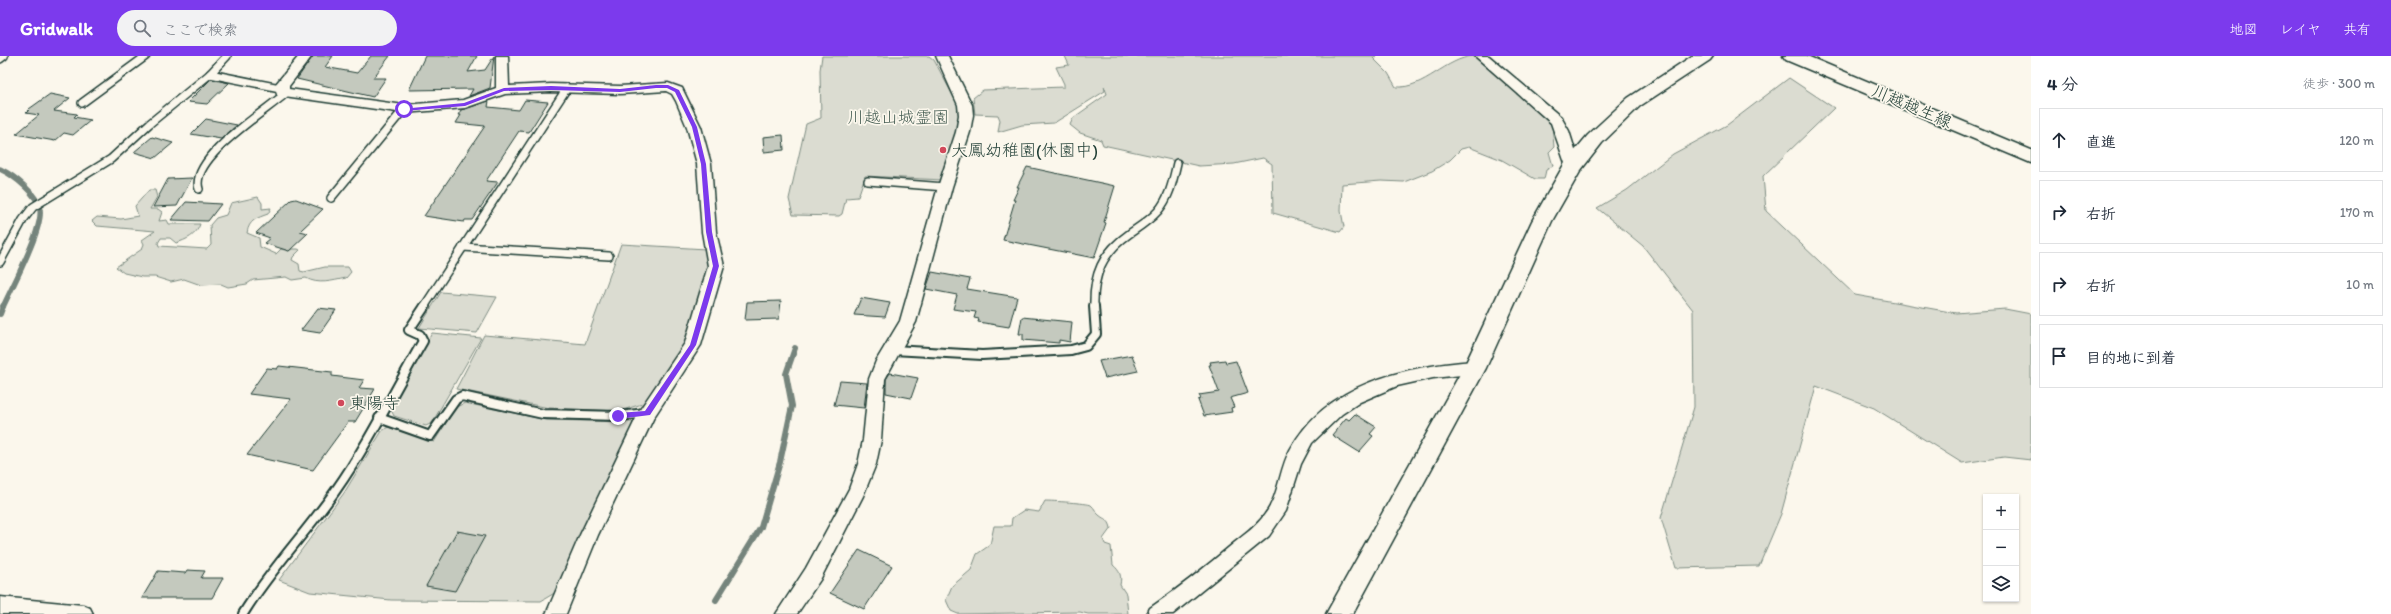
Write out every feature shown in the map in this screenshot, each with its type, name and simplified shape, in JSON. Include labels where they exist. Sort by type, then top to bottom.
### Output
[{"type":"street","points":[[306,56],[283,91],[404,109],[465,104],[504,90],[567,88],[620,90],[668,86],[677,91],[683,101],[694,127],[702,156],[709,232],[716,266],[693,345],[647,413],[589,535],[556,614]]},
{"type":"street","points":[[502,56],[504,90]]},
{"type":"street","points":[[786,614],[813,574],[857,491],[867,464],[872,440],[877,379],[882,366],[893,350],[908,322],[945,187],[959,146],[966,115],[965,105],[942,56]]},
{"type":"street","points":[[1482,56],[1556,120],[1562,130],[1566,154],[1573,166]]},
{"type":"street","points":[[1339,614],[1475,368],[1542,221],[1573,166],[1595,139],[1634,102],[1704,56]]},
{"type":"street","name":"川越越生線","points":[[1792,56],[2031,157]]},
{"type":"street","points":[[1157,614],[1184,596],[1266,527],[1281,504],[1296,455],[1312,430],[1333,410],[1379,387],[1402,379],[1432,371],[1475,368]]},
{"type":"street","points":[[0,606],[83,614]]},
{"type":"lane","points":[[0,58],[4,56]]},
{"type":"lane","points":[[82,103],[146,56]]},
{"type":"lane","points":[[0,262],[9,250],[23,218],[33,207],[41,200],[111,158],[149,124],[210,74],[227,56]]},
{"type":"lane","points":[[210,74],[283,91]]},
{"type":"lane","points":[[243,614],[280,560],[336,490],[423,341],[420,335],[409,330],[567,88]]},
{"type":"lane","points":[[199,189],[197,179],[202,167],[238,130],[283,91]]},
{"type":"lane","points":[[331,198],[404,109]]},
{"type":"lane","points":[[893,350],[982,355],[1071,350],[1086,346],[1096,334],[1094,279],[1098,266],[1118,241],[1159,210],[1166,201],[1172,185],[1176,163]]},
{"type":"lane","points":[[868,181],[945,187]]},
{"type":"lane","points":[[463,247],[610,256]]},
{"type":"lane","points":[[379,418],[430,436],[456,399],[462,396],[552,414],[618,416],[647,413]]},
{"type":"green space","name":"川越山城霊園","points":[[822,56],[929,56],[934,60],[959,107],[958,126],[943,180],[865,176],[858,197],[846,198],[842,214],[839,216],[793,215],[789,199],[806,124],[821,118],[820,70]]},
{"type":"green space","points":[[1065,56],[1376,56],[1373,58],[1388,73],[1396,87],[1416,83],[1426,79],[1454,62],[1474,56],[1543,113],[1552,124],[1554,147],[1549,152],[1553,166],[1546,170],[1544,179],[1535,179],[1502,160],[1469,147],[1461,149],[1450,160],[1432,171],[1404,182],[1381,181],[1342,184],[1341,211],[1344,227],[1340,232],[1273,213],[1272,164],[1263,158],[1234,164],[1199,166],[1103,145],[1101,140],[1080,133],[1070,125],[1073,118],[1107,94],[1104,86],[1105,91],[1054,123],[1022,125],[998,132],[1000,120],[998,115],[975,114],[973,98],[983,90],[1064,87],[1056,67],[1069,65]]},
{"type":"green space","points":[[1789,78],[1834,108],[1763,176],[1766,211],[1855,295],[1956,313],[2005,309],[2031,314],[2031,460],[2004,457],[1962,463],[1874,408],[1816,386],[1781,514],[1759,566],[1676,568],[1661,518],[1694,407],[1693,310],[1643,246],[1597,208],[1627,190],[1673,154],[1727,125]]},
{"type":"green space","points":[[149,190],[155,190],[157,197],[150,209],[158,209],[162,212],[159,221],[167,220],[169,224],[200,224],[199,228],[194,234],[187,239],[176,243],[170,238],[161,238],[158,243],[159,246],[207,249],[211,245],[210,225],[216,218],[226,215],[231,203],[258,197],[262,203],[262,209],[271,208],[268,214],[254,220],[248,229],[247,233],[259,238],[260,247],[276,254],[281,249],[289,251],[292,249],[300,250],[292,260],[299,264],[300,271],[304,272],[325,267],[348,267],[351,272],[346,278],[330,281],[320,282],[306,278],[292,280],[286,277],[253,280],[247,284],[228,287],[221,284],[201,285],[184,279],[171,282],[155,277],[142,277],[124,273],[116,267],[142,249],[144,244],[142,240],[155,231],[97,226],[92,221],[97,217],[121,219],[138,216],[135,206]]},
{"type":"green space","points":[[621,244],[706,249],[708,269],[684,347],[649,402],[619,411],[549,408],[456,389],[484,335],[585,344]]},
{"type":"green space","points":[[441,292],[497,297],[477,333],[419,328]]},
{"type":"green space","points":[[432,333],[481,338],[432,423],[426,426],[394,416],[390,408]]},
{"type":"green space","points":[[465,403],[547,420],[632,422],[637,427],[558,591],[541,601],[391,600],[310,592],[279,580],[344,493],[382,431],[388,427],[434,442],[456,407]]},
{"type":"green space","points":[[1045,501],[1091,505],[1098,514],[1109,523],[1111,528],[1103,539],[1105,544],[1111,546],[1113,565],[1120,574],[1120,585],[1126,594],[1128,614],[1088,614],[1080,612],[958,614],[951,611],[946,600],[952,586],[971,570],[977,554],[990,545],[994,526],[1011,526],[1012,518],[1024,510],[1039,512]]},
{"type":"building","points":[[313,56],[333,56],[325,67],[357,73],[371,56],[390,56],[373,78],[386,78],[373,97],[297,79]]},
{"type":"building","points":[[425,56],[477,56],[468,72],[485,70],[494,56],[490,88],[469,96],[473,89],[409,90]]},
{"type":"building","points":[[211,79],[229,83],[207,104],[188,102]]},
{"type":"building","points":[[50,94],[70,98],[54,111],[77,114],[74,117],[91,120],[73,135],[64,133],[55,141],[16,134],[39,115],[26,113],[29,109]]},
{"type":"building","points":[[525,100],[548,102],[529,132],[519,131],[486,181],[498,182],[472,220],[465,220],[464,222],[424,216],[485,126],[456,123],[461,115],[458,115],[461,110],[489,101],[488,107],[519,110]]},
{"type":"building","points":[[206,119],[237,125],[221,139],[191,134]]},
{"type":"building","points":[[783,135],[784,150],[764,152],[763,137]]},
{"type":"building","points":[[152,137],[173,143],[155,158],[134,152]]},
{"type":"building","points":[[1027,167],[1115,186],[1104,222],[1106,223],[1094,258],[1003,240],[1015,200],[1013,200],[1019,187],[1017,187]]},
{"type":"building","points":[[192,178],[177,206],[153,207],[168,179]]},
{"type":"building","points":[[296,199],[323,209],[300,231],[308,233],[289,251],[264,243],[270,238],[256,233],[291,200]]},
{"type":"building","points":[[186,202],[221,204],[208,221],[171,220]]},
{"type":"building","points":[[932,272],[970,279],[967,289],[1017,297],[1009,327],[978,322],[979,319],[974,318],[976,312],[953,309],[957,295],[926,289]]},
{"type":"building","points":[[861,298],[890,303],[885,317],[854,315]]},
{"type":"building","points":[[781,301],[779,319],[745,320],[747,302]]},
{"type":"building","points":[[318,308],[336,310],[320,333],[301,330]]},
{"type":"building","points":[[1022,317],[1072,322],[1070,342],[1059,340],[1059,343],[1023,340],[1023,334],[1019,334]]},
{"type":"building","points":[[1132,355],[1138,371],[1105,378],[1099,361]]},
{"type":"building","points":[[1225,360],[1226,363],[1236,361],[1248,393],[1230,398],[1234,407],[1231,408],[1232,412],[1204,416],[1198,400],[1201,399],[1199,395],[1219,392],[1209,365],[1211,365],[1210,362]]},
{"type":"building","points":[[279,366],[332,372],[332,376],[364,380],[359,388],[375,389],[355,422],[348,422],[313,470],[247,455],[291,399],[249,394],[267,368],[277,369]]},
{"type":"building","points":[[890,373],[918,378],[911,398],[886,393],[886,379]]},
{"type":"building","points":[[840,381],[867,383],[864,408],[834,405]]},
{"type":"building","points":[[1355,414],[1376,427],[1370,434],[1373,436],[1359,452],[1332,435],[1346,418],[1349,420]]},
{"type":"building","points":[[457,531],[485,536],[455,591],[426,586]]},
{"type":"building","points":[[859,550],[892,566],[864,609],[830,593]]},
{"type":"building","points":[[187,570],[205,571],[201,578],[223,578],[212,598],[142,598],[158,571],[185,573]]},
{"type":"waterway","points":[[0,169],[18,180],[30,192],[35,198],[40,210],[40,219],[32,244],[3,307]]},
{"type":"waterway","points":[[0,314],[3,306]]},
{"type":"waterway","points":[[716,600],[761,527],[780,462],[792,406],[786,374],[795,348]]},
{"type":"place","name":"大鳳幼稚園(休園中)","points":[[943,150]]},
{"type":"place","name":"東陽寺","points":[[341,403]]},
{"type":"route","points":[[404,109],[450,107],[484,99],[504,90],[551,88],[620,90],[668,86],[677,91],[694,127],[704,164],[709,232],[714,249],[716,266],[693,345],[660,396],[647,413],[618,416]]}]
